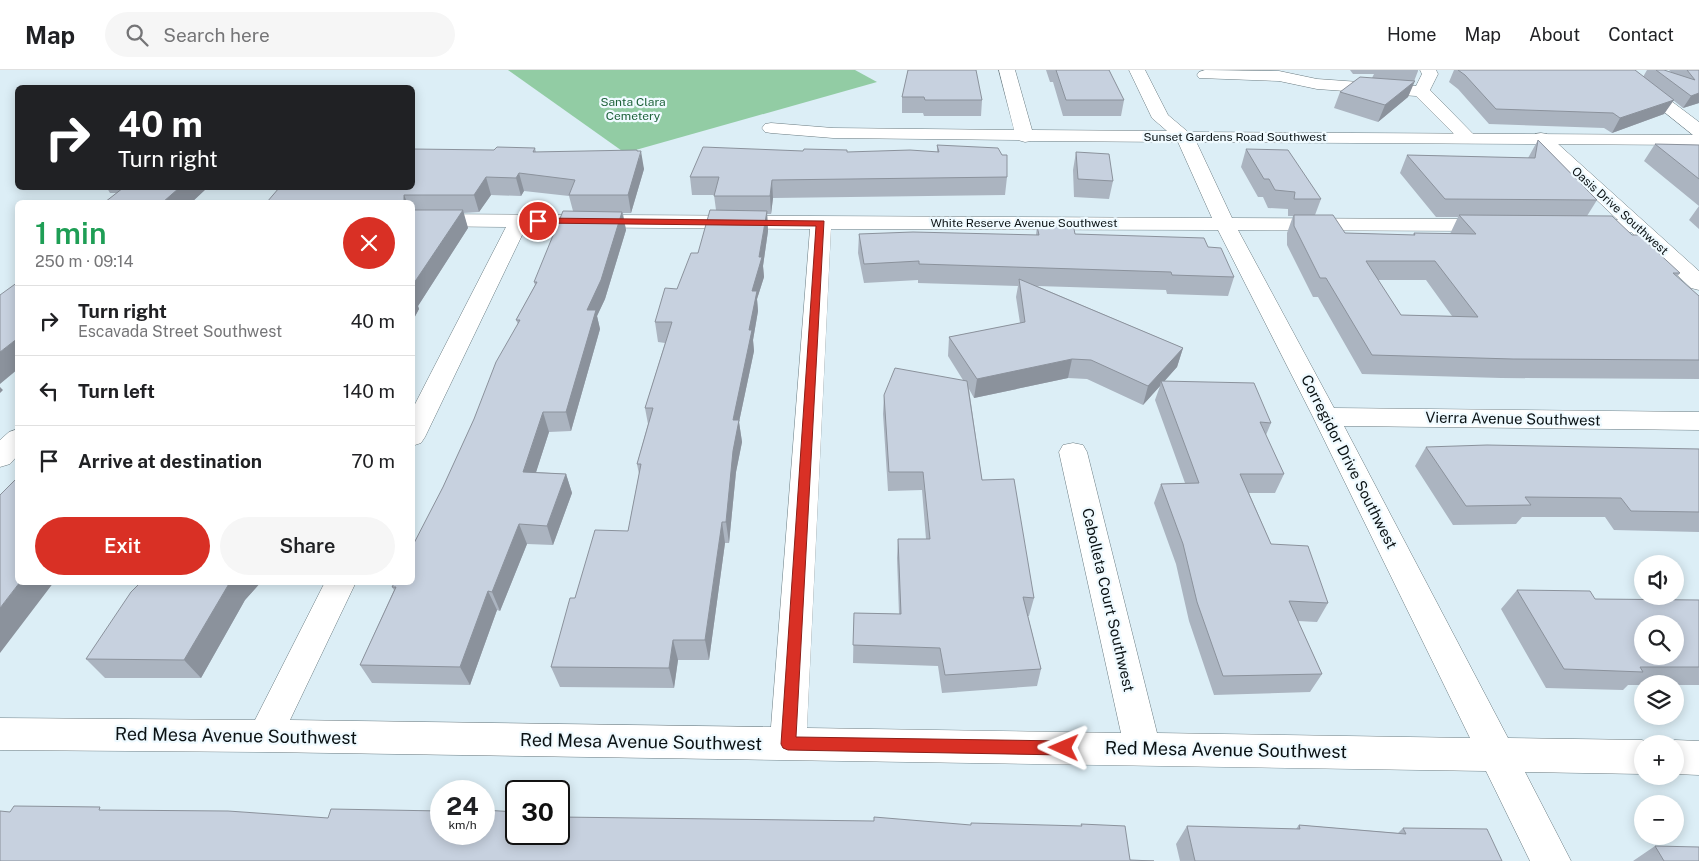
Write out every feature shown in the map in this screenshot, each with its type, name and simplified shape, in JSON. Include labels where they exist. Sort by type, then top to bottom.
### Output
[{"type":"street","points":[[1008,70],[1025,137]]},
{"type":"street","name":"Corregidor Drive Southwest","points":[[1137,70],[1162,118],[1185,137],[1224,223],[1326,417],[1551,861]]},
{"type":"street","points":[[1421,91],[1430,74],[1428,70]]},
{"type":"street","points":[[1620,70],[1699,131]]},
{"type":"street","points":[[1205,75],[1279,76],[1318,84],[1421,91],[1468,138]]},
{"type":"street","name":"Sunset Gardens Road Southwest","points":[[771,128],[833,134],[1025,137],[1699,140]]},
{"type":"street","name":"Oasis Drive Southwest","points":[[1541,138],[1699,283]]},
{"type":"street","name":"White Reserve Avenue Southwest","points":[[415,220],[1508,225]]},
{"type":"street","points":[[415,431],[519,221]]},
{"type":"street","points":[[788,744],[821,223]]},
{"type":"street","points":[[1567,225],[1636,226]]},
{"type":"street","name":"Vierra Avenue Southwest","points":[[1326,417],[1699,421]]},
{"type":"street","points":[[0,457],[15,441]]},
{"type":"street","name":"Cebolleta Court Southwest","points":[[1073,452],[1143,749]]},
{"type":"street","points":[[265,736],[340,585]]},
{"type":"street","name":"Red Mesa Avenue Southwest","points":[[0,734],[265,736],[1634,757]]},
{"type":"street","points":[[1684,757],[1699,758]]},
{"type":"green space","name":"Santa Clara Cemetery","points":[[508,70],[855,70],[877,82],[625,153]]},
{"type":"building","points":[[908,70],[976,70],[982,100],[925,100],[924,97],[902,97]]},
{"type":"building","points":[[1056,70],[1109,70],[1124,100],[1066,100]]},
{"type":"building","points":[[1458,70],[1635,70],[1674,100],[1620,118],[1613,113],[1496,109],[1465,75]]},
{"type":"building","points":[[1656,70],[1664,70],[1695,80],[1687,70],[1699,70],[1699,93],[1691,96]]},
{"type":"building","points":[[1360,77],[1415,81],[1385,105],[1340,92]]},
{"type":"building","points":[[1538,140],[1597,200],[1445,199],[1407,155],[1535,158]]},
{"type":"building","points":[[1655,144],[1699,145],[1699,179]]},
{"type":"building","points":[[937,145],[998,148],[1002,155],[1007,155],[1007,177],[772,180],[770,196],[714,196],[719,177],[690,177],[703,147],[803,151],[804,149],[847,150],[847,152],[910,150],[939,152]]},
{"type":"building","points":[[497,147],[535,148],[533,152],[641,151],[628,195],[569,195],[575,180],[519,173],[516,178],[486,177],[474,195],[404,195],[404,200],[269,200],[277,190],[415,190],[415,149],[494,150]]},
{"type":"building","points":[[1246,149],[1288,150],[1321,199],[1294,199],[1295,192],[1275,190],[1269,179],[1264,179]]},
{"type":"building","points":[[1076,152],[1109,154],[1113,181],[1078,179]]},
{"type":"building","points":[[120,190],[177,190],[165,200],[108,200]]},
{"type":"building","points":[[415,210],[463,210],[415,282]]},
{"type":"building","points":[[710,210],[767,211],[759,257],[762,257],[752,291],[757,291],[749,330],[752,330],[733,420],[739,420],[733,451],[726,522],[722,522],[705,640],[673,640],[669,668],[551,667],[570,598],[575,598],[595,530],[628,531],[641,464],[637,464],[653,408],[645,408],[672,322],[655,322],[665,288],[677,289],[691,253],[698,253]]},
{"type":"building","points":[[563,211],[622,212],[601,280],[587,310],[596,310],[566,412],[543,412],[523,472],[566,474],[547,526],[519,524],[492,592],[488,591],[460,667],[360,665],[396,587],[392,587],[393,585],[415,585],[415,541],[443,487],[474,419],[496,362],[520,320],[516,320],[537,282],[534,282]]},
{"type":"building","points":[[1294,215],[1333,215],[1345,233],[1476,234],[1459,215],[1612,216],[1632,235],[1639,235],[1680,273],[1673,273],[1699,296],[1699,360],[1513,359],[1372,355],[1326,278],[1320,278],[1294,226]],"holes":[[[1366,261],[1435,261],[1478,317],[1401,315]]]},
{"type":"building","points":[[1073,224],[1075,234],[1204,238],[1208,247],[1221,248],[1234,277],[1172,275],[1171,272],[919,264],[919,261],[864,264],[859,234],[913,232],[1039,235],[1037,226]]},
{"type":"building","points":[[1019,279],[1183,348],[1148,386],[1091,360],[1072,359],[977,379],[949,337],[1025,322]]},
{"type":"building","points":[[15,284],[15,340],[0,352],[0,295]]},
{"type":"building","points":[[895,368],[967,381],[982,480],[1014,479],[1034,598],[1023,597],[1041,669],[945,675],[940,648],[853,645],[854,613],[901,614],[898,539],[930,539],[923,472],[889,472],[884,395]]},
{"type":"building","points":[[1161,381],[1254,383],[1271,423],[1260,422],[1284,474],[1240,474],[1271,544],[1308,546],[1328,603],[1289,601],[1322,674],[1223,676],[1197,602],[1183,544],[1161,484],[1199,483]]},
{"type":"building","points":[[1487,445],[1699,449],[1699,512],[1631,511],[1621,498],[1525,497],[1531,505],[1466,506],[1426,447]]},
{"type":"building","points":[[15,480],[15,585],[18,585],[0,608],[0,495]]},
{"type":"building","points":[[138,585],[228,585],[184,660],[86,659],[131,592]]},
{"type":"building","points":[[1517,590],[1590,591],[1595,599],[1634,599],[1634,605],[1684,605],[1684,600],[1699,600],[1699,667],[1640,667],[1643,672],[1564,669]]},
{"type":"building","points":[[14,806],[100,807],[99,810],[228,811],[328,818],[331,809],[430,811],[430,845],[495,845],[495,811],[505,811],[505,845],[570,845],[570,817],[874,821],[874,817],[971,825],[971,823],[1082,826],[1081,824],[1125,826],[1130,860],[1154,861],[0,861],[0,811],[10,812]]},
{"type":"building","points":[[1299,825],[1406,834],[1403,828],[1487,829],[1502,861],[1195,861],[1187,826],[1300,829]]},
{"type":"building","points":[[1655,846],[1699,847],[1699,861],[1664,861]]},
{"type":"route","points":[[538,221],[821,223],[788,744],[1064,748]]}]
